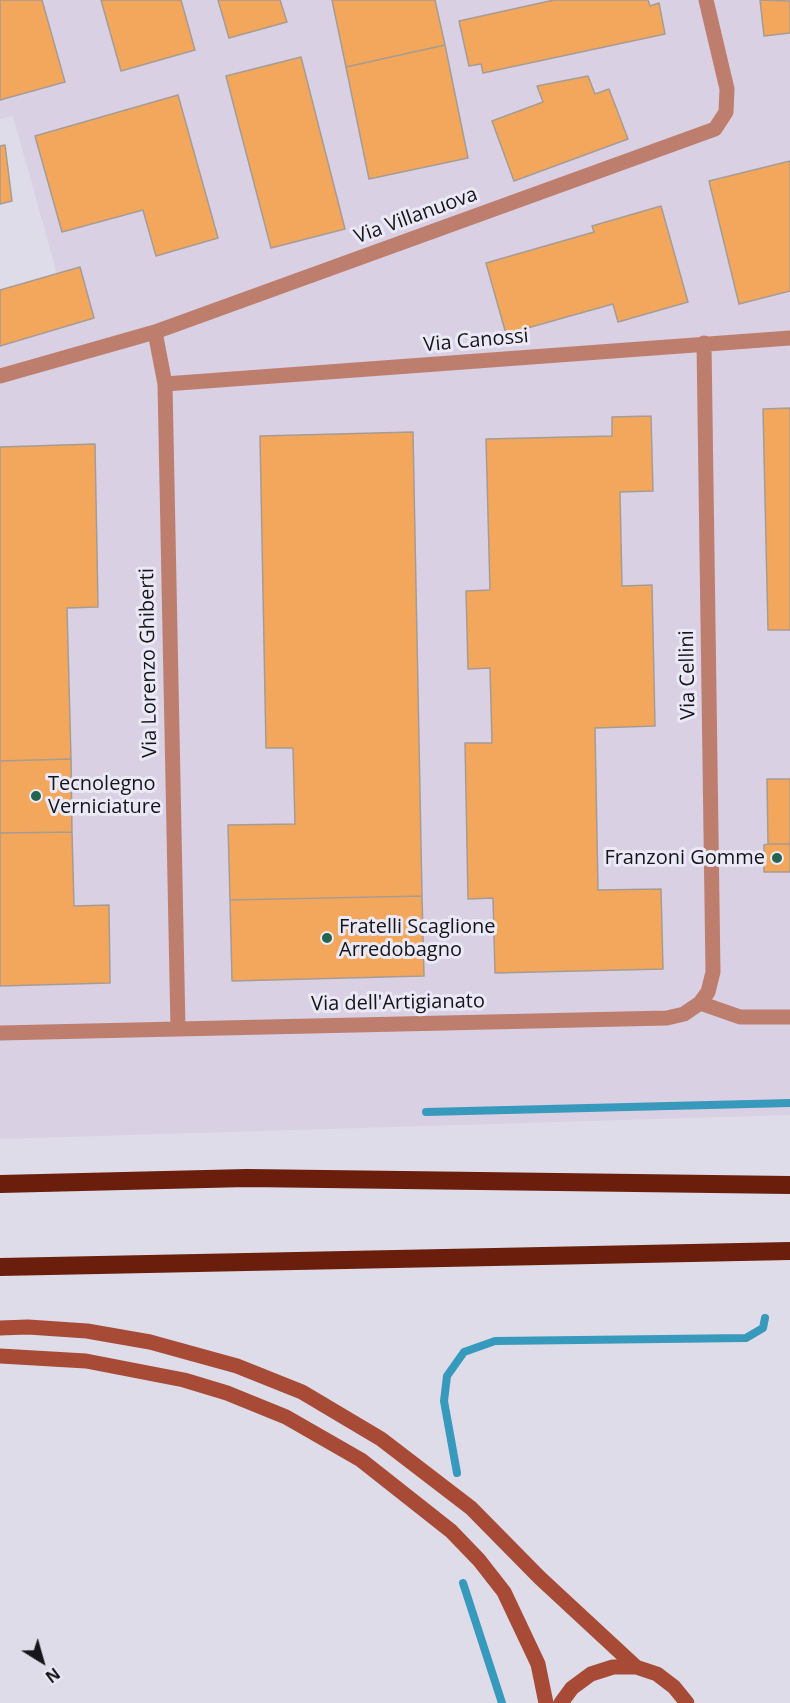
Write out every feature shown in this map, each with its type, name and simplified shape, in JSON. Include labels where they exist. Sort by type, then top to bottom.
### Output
[{"type":"highway","points":[[0,1185],[247,1178],[790,1185]]},
{"type":"highway","points":[[0,1267],[790,1251]]},
{"type":"street","name":"Via Villanuova","points":[[0,376],[154,332],[715,129],[726,112],[727,89],[706,0]]},
{"type":"street","name":"Via Lorenzo Ghiberti","points":[[154,332],[165,384],[178,1029]]},
{"type":"street","name":"Via Canossi","points":[[165,384],[790,338]]},
{"type":"street","name":"Via Cellini","points":[[700,1003],[708,992],[714,972],[704,343]]},
{"type":"street","points":[[700,1003],[740,1017],[790,1017]]},
{"type":"street","name":"Via dell'Artigianato","points":[[0,1033],[667,1018],[684,1014],[700,1003]]},
{"type":"street","points":[[0,1328],[28,1327],[87,1331],[150,1342],[237,1366],[302,1392],[381,1439],[471,1508],[636,1667],[666,1680],[687,1703]]},
{"type":"street","points":[[0,1356],[86,1360],[184,1380],[227,1393],[286,1417],[361,1460],[451,1531],[479,1560],[504,1592],[538,1664],[546,1703]]},
{"type":"street","points":[[561,1703],[572,1688],[591,1674],[613,1667],[636,1667]]},
{"type":"shaded area","points":[[0,0],[790,0],[790,1115],[0,1139],[0,346],[93,318],[80,267],[57,274],[13,116],[0,119]]},
{"type":"building","points":[[0,0],[42,0],[65,82],[0,100]]},
{"type":"building","points":[[101,0],[181,0],[195,50],[121,71]]},
{"type":"building","points":[[218,0],[280,0],[287,22],[229,38]]},
{"type":"building","points":[[332,0],[435,0],[445,45],[346,67]]},
{"type":"building","points":[[554,0],[648,0],[650,6],[659,3],[665,34],[483,73],[481,64],[469,66],[459,21]]},
{"type":"building","points":[[760,0],[790,1],[790,33],[764,36]]},
{"type":"building","points":[[445,45],[468,158],[369,179],[346,67]]},
{"type":"building","points":[[301,57],[345,229],[271,248],[226,76]]},
{"type":"building","points":[[588,76],[595,94],[609,89],[628,139],[514,181],[492,121],[543,102],[537,86]]},
{"type":"building","points":[[178,95],[218,238],[156,256],[143,210],[62,232],[35,136]]},
{"type":"building","points":[[5,145],[12,201],[0,204],[0,146]]},
{"type":"building","points":[[790,161],[790,291],[739,304],[709,181]]},
{"type":"building","points":[[661,206],[688,302],[618,322],[613,304],[506,334],[486,263],[594,232],[592,226]]},
{"type":"building","points":[[80,267],[94,318],[0,346],[0,290]]},
{"type":"building","points":[[790,408],[790,630],[768,630],[763,409]]},
{"type":"building","points":[[651,416],[653,491],[620,492],[622,586],[652,585],[655,726],[595,728],[598,890],[661,889],[663,969],[495,973],[493,898],[468,899],[465,743],[492,743],[490,668],[468,669],[466,591],[490,590],[486,439],[612,436],[612,417]]},
{"type":"building","points":[[413,432],[422,896],[230,900],[228,825],[295,824],[293,748],[266,748],[260,436]]},
{"type":"building","points":[[95,444],[98,607],[67,608],[71,759],[0,761],[0,447]]},
{"type":"building","name":"Tecnolegno Verniciature","points":[[71,759],[72,832],[0,833],[0,761]]},
{"type":"building","points":[[767,779],[790,779],[790,844],[768,844]]},
{"type":"building","points":[[72,832],[74,906],[109,905],[110,983],[0,986],[0,833]]},
{"type":"building","name":"Franzoni Gomme","points":[[790,844],[790,872],[764,872],[764,845]]},
{"type":"building","name":"Fratelli Scaglione Arredobagno","points":[[422,896],[424,976],[232,981],[230,900]]},
{"type":"waterway","points":[[426,1112],[790,1103]]},
{"type":"waterway","points":[[457,1473],[444,1401],[447,1376],[464,1352],[495,1341],[746,1338],[763,1328],[765,1318]]},
{"type":"waterway","points":[[463,1583],[502,1703]]},
{"type":"place","name":"Tecnolegno Verniciature","points":[[36,796]]},
{"type":"place","name":"Franzoni Gomme","points":[[777,858]]},
{"type":"place","name":"Fratelli Scaglione Arredobagno","points":[[327,938]]}]
